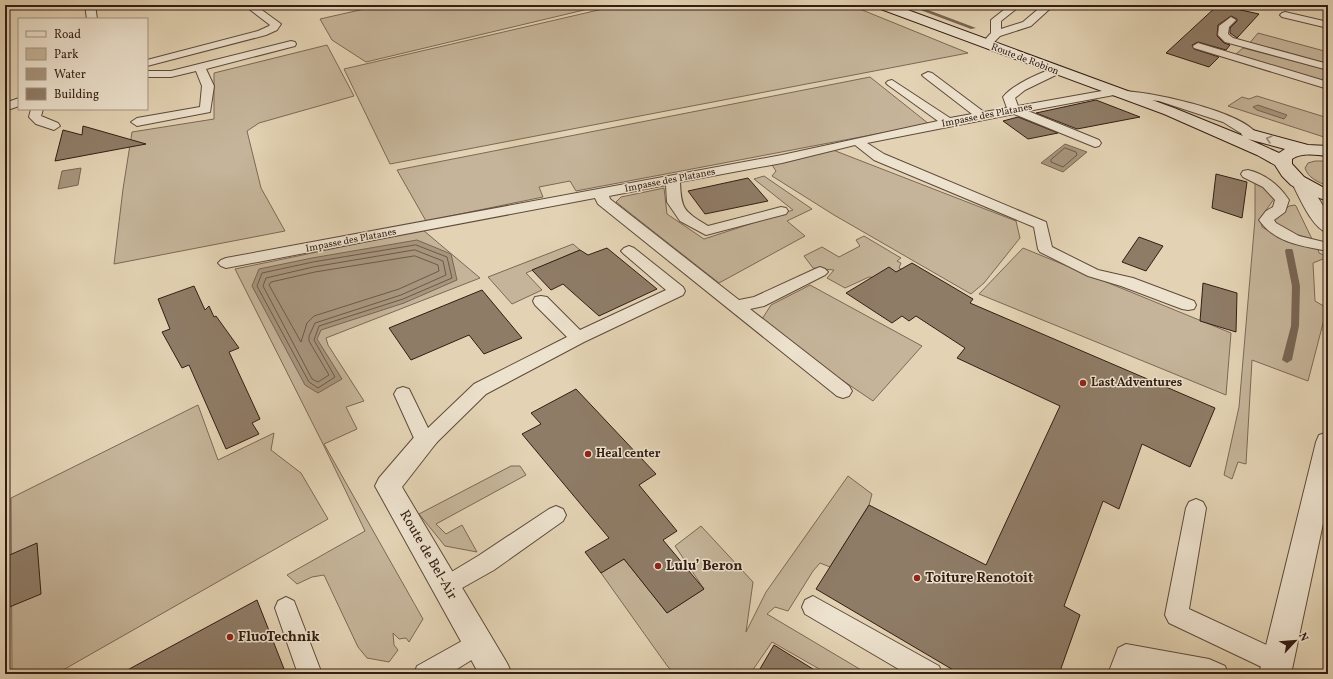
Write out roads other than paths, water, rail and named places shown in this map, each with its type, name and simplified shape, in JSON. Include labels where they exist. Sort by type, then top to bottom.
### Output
[{"type":"main road","name":"Route de Robion","points":[[882,5],[1056,71],[1168,111],[1307,150]]},
{"type":"main road","name":"Route de Robion","points":[[1168,111],[1263,151],[1282,162]]},
{"type":"main road","points":[[1328,151],[1307,150],[1294,152],[1286,156],[1282,162],[1287,173],[1302,185],[1328,196]]},
{"type":"main road","points":[[1302,185],[1316,211],[1328,226]]},
{"type":"main road","name":"Route de Bel-Air","points":[[425,442],[388,486],[496,674]]},
{"type":"main road","points":[[1276,668],[1328,442]]},
{"type":"lane","points":[[90,5],[92,18]]},
{"type":"lane","points":[[148,63],[262,33],[273,28],[276,24],[249,5]]},
{"type":"lane","points":[[996,34],[996,20],[1016,5]]},
{"type":"lane","points":[[986,44],[996,34],[1027,24],[1049,5]]},
{"type":"lane","points":[[1285,15],[1328,26]]},
{"type":"lane","points":[[1231,20],[1224,26],[1223,35],[1229,40],[1245,46],[1328,68]]},
{"type":"lane","points":[[148,74],[172,74],[291,44]]},
{"type":"lane","points":[[1198,46],[1328,86]]},
{"type":"lane","points":[[137,122],[206,109],[208,86],[200,67]]},
{"type":"lane","points":[[1056,71],[1021,88],[1009,97],[1013,109],[1095,143]]},
{"type":"lane","points":[[928,75],[982,116]]},
{"type":"lane","points":[[892,83],[949,123]]},
{"type":"lane","name":"Impasse des Platanes","points":[[226,264],[782,158],[857,140],[949,123],[1013,109],[1116,93],[1160,98],[1226,119],[1251,134]]},
{"type":"lane","points":[[5,107],[18,102]]},
{"type":"lane","points":[[37,110],[35,117],[40,121],[54,126]]},
{"type":"lane","points":[[857,140],[866,149],[879,157],[1042,225],[1046,249],[1093,273],[1126,282],[1188,305]]},
{"type":"lane","points":[[1248,174],[1261,180],[1278,192],[1282,200],[1280,209],[1271,214],[1266,220],[1269,225],[1288,237],[1328,247]]},
{"type":"lane","points":[[673,179],[674,202],[685,218],[706,230],[781,211]]},
{"type":"lane","points":[[600,193],[603,201],[844,391]]},
{"type":"lane","points":[[403,394],[425,442],[480,389],[578,338],[677,291],[629,251]]},
{"type":"lane","points":[[736,306],[758,302],[820,272]]},
{"type":"lane","points":[[541,301],[578,338]]},
{"type":"lane","points":[[1196,508],[1177,615],[1276,668]]},
{"type":"lane","points":[[446,587],[486,563],[556,515]]},
{"type":"lane","points":[[813,607],[930,674]]},
{"type":"lane","points":[[286,608],[310,674]]},
{"type":"lane","points":[[426,674],[478,643]]},
{"type":"lane","points":[[1120,674],[1126,656],[1209,671],[1216,674]]},
{"type":"water","points":[[1258,105],[1287,115],[1284,119],[1257,110],[1253,107]]},
{"type":"water","points":[[1065,144],[1087,152],[1063,172],[1041,163]]},
{"type":"water","points":[[81,168],[78,185],[58,189],[62,171]]},
{"type":"water","points":[[417,240],[451,254],[457,280],[404,303],[321,330],[317,339],[342,379],[318,393],[305,385],[252,286],[259,269],[312,258]]},
{"type":"waterway","points":[[910,5],[973,28]]},
{"type":"waterway","points":[[1287,360],[1295,326],[1296,286],[1289,251]]},
{"type":"place","name":"Last Adventures","points":[[1083,383]]},
{"type":"place","name":"Heal center","points":[[588,454]]},
{"type":"place","name":"Lulu’ Beron","points":[[658,566]]},
{"type":"place","name":"Toiture Renotoit","points":[[917,578]]},
{"type":"place","name":"FluoTechnik","points":[[230,637]]}]
